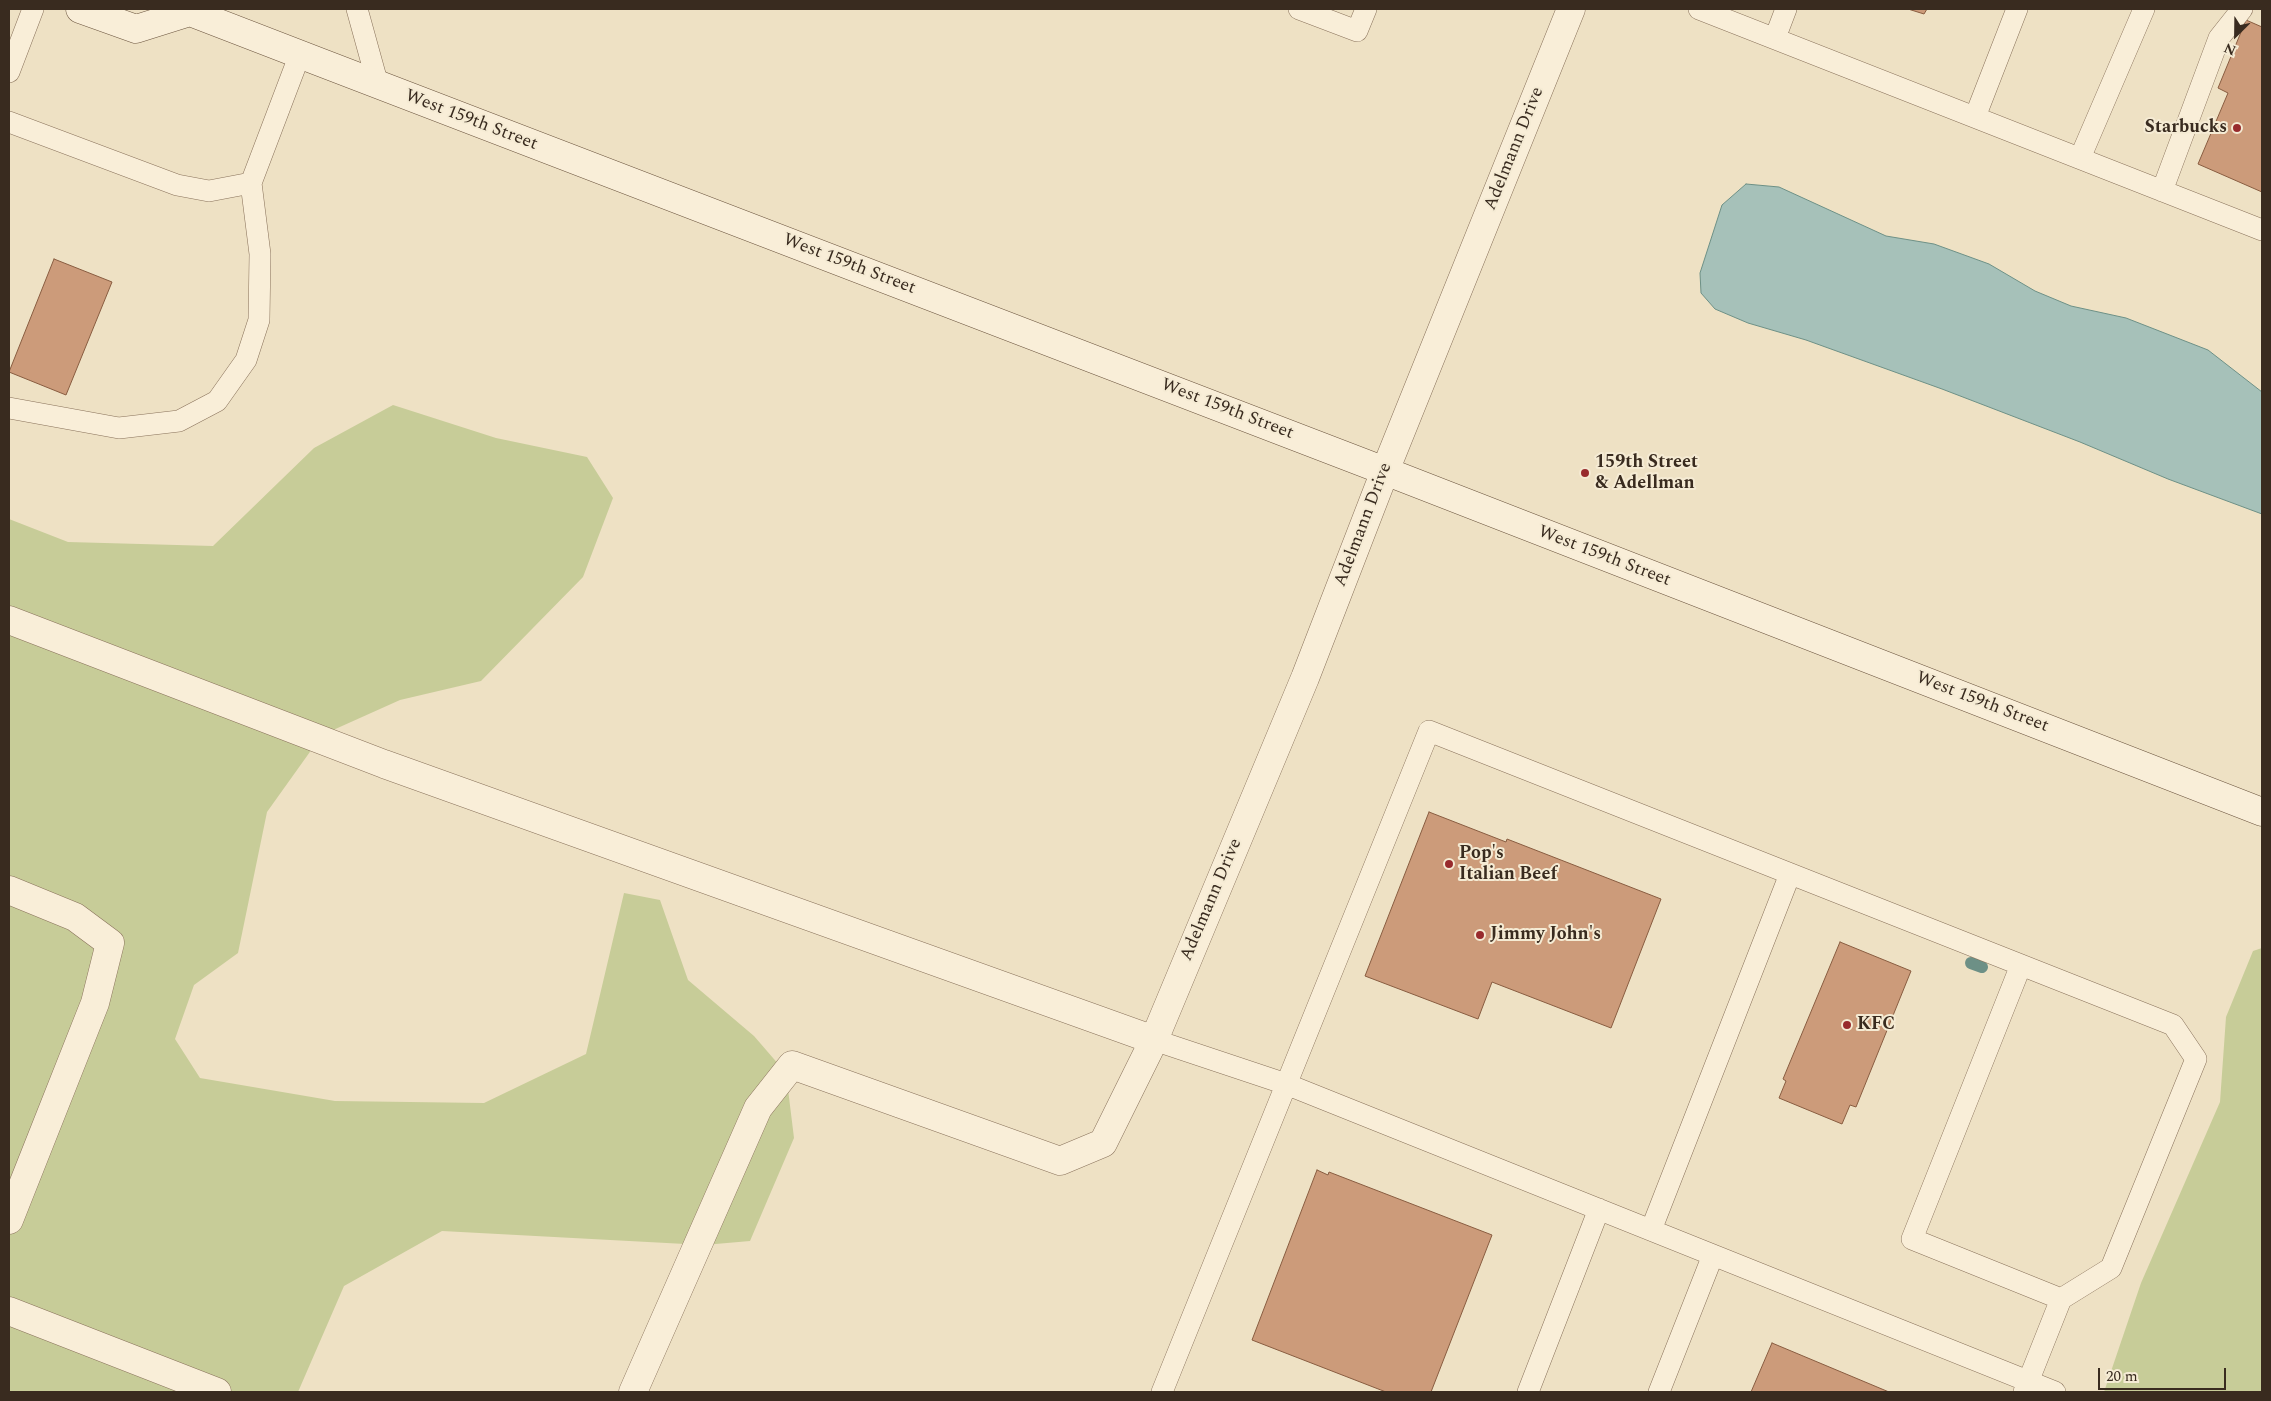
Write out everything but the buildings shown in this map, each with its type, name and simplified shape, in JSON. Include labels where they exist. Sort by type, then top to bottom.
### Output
[{"type":"street","name":"West 159th Street","points":[[80,9],[136,29],[189,10],[378,85],[1385,471],[2262,812]]},
{"type":"street","name":"Adelmann Drive","points":[[633,1392],[758,1108],[792,1065],[1060,1161],[1103,1143],[1154,1040],[1305,678],[1385,471],[1571,9]]},
{"type":"street","points":[[9,620],[384,764],[1154,1040]]},
{"type":"street","points":[[9,890],[75,917],[110,943],[95,1003],[9,1220]]},
{"type":"street","points":[[9,1311],[217,1392]]},
{"type":"lane","points":[[9,72],[33,9]]},
{"type":"lane","points":[[357,9],[378,85]]},
{"type":"lane","points":[[1299,9],[1357,31],[1366,9]]},
{"type":"lane","points":[[1699,9],[2262,230]]},
{"type":"lane","points":[[1774,38],[1786,9]]},
{"type":"lane","points":[[1975,117],[2017,9]]},
{"type":"lane","points":[[2080,158],[2144,9]]},
{"type":"lane","points":[[2162,191],[2218,38],[2242,9]]},
{"type":"lane","points":[[9,408],[119,428],[179,421],[216,401],[246,360],[259,320],[260,254],[251,183],[300,54]]},
{"type":"lane","points":[[9,122],[177,185],[209,190],[251,183]]},
{"type":"lane","points":[[1162,1392],[1429,731],[2173,1025],[2196,1059],[2111,1268],[2061,1298],[2026,1387]]},
{"type":"lane","points":[[1651,1230],[1790,874]]},
{"type":"lane","points":[[2021,965],[1912,1239],[2061,1298]]},
{"type":"lane","points":[[1154,1040],[1286,1084],[1651,1230],[2026,1387],[2055,1392]]},
{"type":"lane","points":[[1528,1392],[1599,1209]]},
{"type":"lane","points":[[1659,1392],[1712,1255]]},
{"type":"green space","points":[[393,405],[496,438],[587,457],[613,498],[583,577],[481,681],[400,700],[322,735],[267,812],[238,953],[194,985],[175,1039],[200,1078],[335,1101],[484,1103],[586,1054],[624,893],[660,900],[688,980],[754,1036],[786,1073],[794,1138],[750,1241],[704,1245],[442,1231],[344,1286],[298,1392],[9,1392],[9,519],[68,542],[213,546],[314,448]]},
{"type":"green space","points":[[2262,948],[2262,1392],[2104,1392],[2141,1283],[2220,1102],[2226,1017],[2253,951]]},
{"type":"water","points":[[1746,184],[1779,187],[1886,236],[1934,244],[1989,264],[2035,291],[2071,306],[2126,318],[2208,350],[2262,392],[2262,514],[2168,479],[2080,442],[1942,389],[1806,340],[1748,323],[1715,309],[1701,293],[1700,273],[1722,205]]},
{"type":"waterway","points":[[1971,963],[1982,967]]},
{"type":"place","name":"Starbucks","points":[[2237,128]]},
{"type":"place","name":"159th Street & Adellman","points":[[1585,473]]},
{"type":"place","name":"Pop's Italian Beef","points":[[1449,864]]},
{"type":"place","name":"Jimmy John's","points":[[1480,935]]},
{"type":"place","name":"KFC","points":[[1847,1025]]}]
